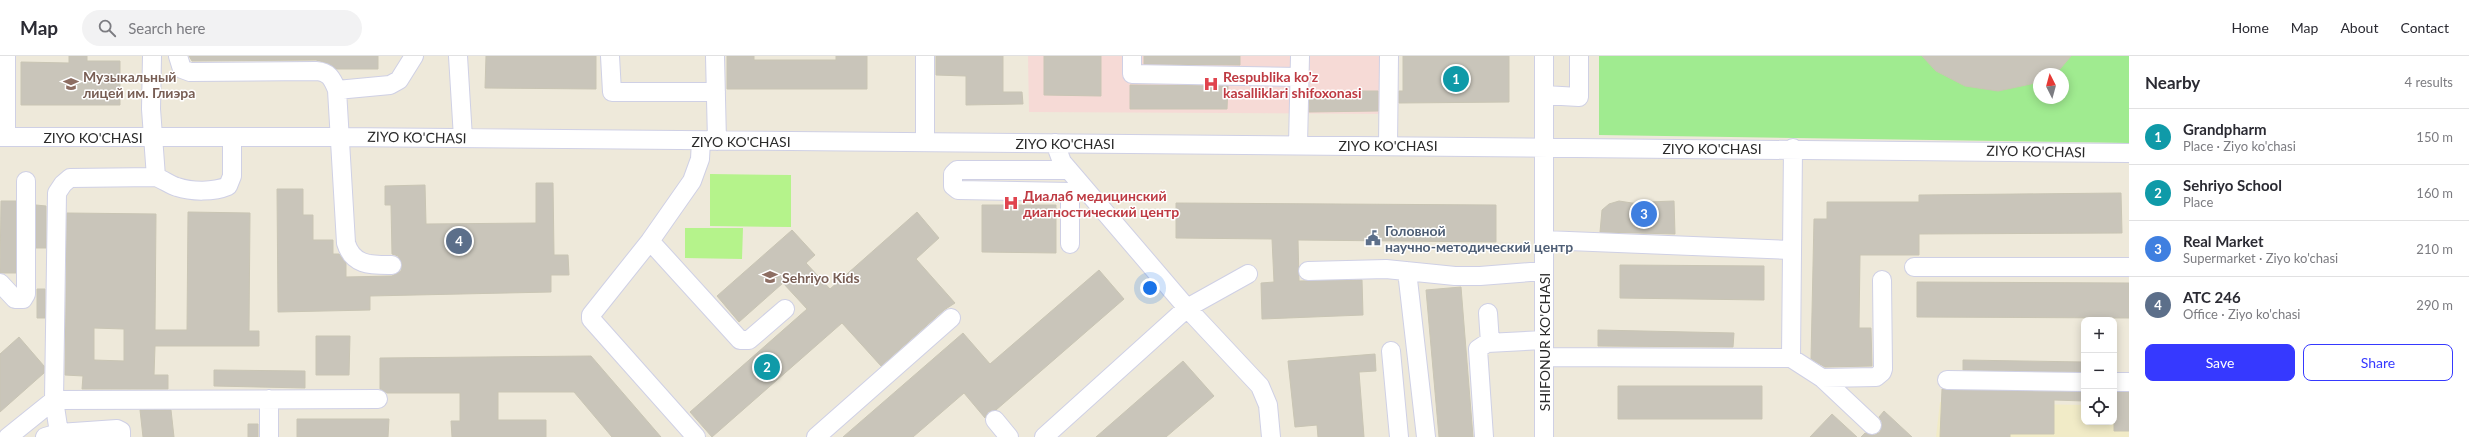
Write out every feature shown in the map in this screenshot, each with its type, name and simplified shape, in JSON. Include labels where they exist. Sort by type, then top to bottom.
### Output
[{"type":"street","points":[[3,137],[6,56]]},
{"type":"street","points":[[152,56],[152,109],[156,177]]},
{"type":"street","points":[[178,56],[182,69],[190,72],[324,72],[332,78],[337,90],[338,137],[346,243],[349,253],[365,264],[392,265]]},
{"type":"street","points":[[337,90],[390,85],[399,80],[414,56]]},
{"type":"street","points":[[458,56],[463,138]]},
{"type":"street","points":[[610,56],[612,92],[716,92]]},
{"type":"street","points":[[696,437],[591,319],[592,315],[650,241],[692,181],[700,159],[709,141],[716,92],[715,56]]},
{"type":"street","points":[[925,56],[925,142]]},
{"type":"street","points":[[1132,56],[1132,74],[1298,77]]},
{"type":"street","points":[[1298,145],[1298,77],[1300,56]]},
{"type":"street","points":[[1388,146],[1389,56]]},
{"type":"street","name":"SHIFONUR KO'CHASI","points":[[1544,56],[1544,437]]},
{"type":"street","points":[[1544,95],[1579,96],[1579,56]]},
{"type":"street","name":"ZIYO KO'CHASI","points":[[3,137],[338,137],[1544,147],[1793,148],[1911,145],[2129,153]]},
{"type":"street","points":[[121,437],[120,431],[117,429],[52,435],[54,400],[57,193],[63,184],[70,178],[156,177],[186,189],[212,190],[228,186],[232,176],[232,137]]},
{"type":"street","points":[[1055,143],[1062,162],[1069,170],[1076,189],[1260,386],[1268,405],[1271,437]]},
{"type":"street","points":[[1791,358],[1790,250],[1793,148]]},
{"type":"street","points":[[1069,170],[957,170],[953,174],[953,186],[958,190],[1076,189]]},
{"type":"street","points":[[0,283],[15,300],[23,299],[26,294],[26,181]]},
{"type":"street","points":[[1070,244],[1076,189]]},
{"type":"street","points":[[1544,240],[1790,250]]},
{"type":"street","points":[[650,241],[740,340],[749,340],[785,309]]},
{"type":"street","points":[[1914,267],[2129,267]]},
{"type":"street","points":[[1308,271],[1386,269],[1480,276],[1543,271]]},
{"type":"street","points":[[1407,271],[1426,437]]},
{"type":"street","points":[[1044,437],[1186,308],[1248,274]]},
{"type":"street","points":[[1822,378],[1876,376],[1882,372],[1882,280]]},
{"type":"street","points":[[1488,313],[1490,343]]},
{"type":"street","points":[[816,437],[951,318]]},
{"type":"street","points":[[1484,437],[1477,353],[1482,345],[1490,343],[1544,348],[1791,358],[1822,378],[1872,425]]},
{"type":"street","points":[[1392,351],[1400,437]]},
{"type":"street","points":[[1947,380],[2081,382]]},
{"type":"street","points":[[2117,382],[2129,382]]},
{"type":"street","points":[[269,399],[269,437]]},
{"type":"street","points":[[8,437],[54,400],[378,399]]},
{"type":"street","points":[[995,420],[1009,437]]},
{"type":"shaded area","name":"Respublika ko'z kasalliklari shifoxonasi","points":[[1028,56],[1393,56],[1392,114],[1029,112]]},
{"type":"shaded area","points":[[1940,402],[2081,405],[2081,425],[2117,425],[2117,419],[2129,406],[2129,437],[1936,437]]},
{"type":"green space","points":[[1599,56],[2129,56],[2129,143],[1599,135]]},
{"type":"green space","points":[[710,174],[791,175],[791,227],[710,226]]},
{"type":"green space","points":[[685,228],[743,228],[742,259],[685,258]]},
{"type":"building","name":"Музыкальный лицей им. Глиэра","points":[[69,56],[87,56],[87,61],[120,61],[120,105],[21,105],[21,62],[69,63]]},
{"type":"building","points":[[189,56],[378,56],[378,69],[336,69],[327,63],[316,60],[192,61]]},
{"type":"building","points":[[486,56],[596,56],[596,89],[485,88]]},
{"type":"building","points":[[727,56],[754,56],[754,60],[836,60],[836,56],[867,56],[867,89],[727,89]]},
{"type":"building","points":[[936,56],[1003,56],[1003,92],[1022,92],[1023,104],[966,105],[966,76],[936,75]]},
{"type":"building","points":[[1044,56],[1101,56],[1101,96],[1044,95]]},
{"type":"building","points":[[1144,56],[1240,56],[1240,65],[1144,64]]},
{"type":"building","points":[[1403,56],[1509,56],[1509,102],[1399,103],[1399,91],[1403,91]]},
{"type":"building","points":[[1922,56],[2071,56],[2061,68],[2033,68],[2033,83],[2031,84],[1998,91],[1965,86],[1936,71]]},
{"type":"building","points":[[1130,85],[1228,86],[1227,109],[1130,109]]},
{"type":"building","points":[[1310,91],[1378,91],[1378,111],[1309,112]]},
{"type":"building","points":[[536,183],[553,183],[554,255],[568,255],[569,275],[551,275],[551,292],[370,296],[370,310],[278,312],[277,189],[303,189],[303,215],[313,215],[313,240],[333,240],[333,254],[339,254],[346,263],[346,277],[392,276],[401,271],[402,265],[398,256],[392,254],[391,205],[385,205],[385,186],[425,185],[426,224],[536,223]]},
{"type":"building","points":[[2121,193],[2122,233],[1919,234],[1919,255],[1860,255],[1859,328],[1871,328],[1872,366],[1825,367],[1811,359],[1814,219],[1827,219],[1827,202],[1919,202],[1919,195]]},
{"type":"building","points":[[1,201],[16,201],[16,273],[0,273]]},
{"type":"building","points":[[1619,201],[1645,205],[1648,202],[1674,201],[1675,234],[1600,232],[1602,210],[1609,204]]},
{"type":"building","points":[[1176,203],[1496,205],[1496,242],[1298,240],[1299,281],[1362,280],[1363,315],[1262,319],[1261,283],[1274,282],[1272,239],[1176,238]]},
{"type":"building","points":[[36,205],[46,206],[46,248],[36,248]]},
{"type":"building","points":[[982,205],[1056,205],[1056,253],[982,252]]},
{"type":"building","points":[[188,212],[250,213],[249,331],[259,331],[259,346],[155,346],[154,375],[168,375],[168,389],[82,389],[83,376],[65,375],[67,213],[156,214],[155,330],[187,330]],"holes":[[[94,328],[124,329],[124,361],[94,360]]]},
{"type":"building","points":[[917,212],[939,238],[916,259],[955,303],[944,310],[881,366],[842,323],[712,437],[690,412],[807,309],[783,283],[739,322],[717,296],[792,230],[815,255],[806,263],[830,289]]},
{"type":"building","points":[[1620,265],[1764,266],[1764,300],[1620,298]]},
{"type":"building","points":[[1099,270],[1124,299],[996,410],[988,412],[985,418],[964,393],[913,437],[843,437],[963,333],[990,364]]},
{"type":"building","points":[[1917,282],[2129,283],[2129,318],[1917,317]]},
{"type":"building","points":[[1461,287],[1473,437],[1439,437],[1426,290]]},
{"type":"building","points":[[37,289],[45,289],[45,318],[37,318]]},
{"type":"building","points":[[1598,330],[1734,333],[1733,347],[1598,346]]},
{"type":"building","points":[[316,336],[350,336],[349,375],[316,375]]},
{"type":"building","points":[[19,337],[44,366],[44,373],[0,412],[0,354]]},
{"type":"building","points":[[1375,354],[1376,371],[1359,372],[1364,437],[1318,437],[1317,425],[1295,427],[1288,361]]},
{"type":"building","points":[[591,356],[661,437],[612,437],[574,392],[498,392],[498,420],[546,420],[546,437],[452,437],[451,421],[460,421],[460,393],[387,393],[380,389],[380,358]]},
{"type":"building","points":[[1963,360],[2081,362],[2081,372],[1963,370]]},
{"type":"building","points":[[1183,361],[1214,396],[1166,437],[1096,437]]},
{"type":"building","points":[[214,370],[305,371],[305,388],[214,386]]},
{"type":"building","points":[[1618,386],[1762,386],[1762,419],[1618,419]]},
{"type":"building","points":[[1942,389],[2081,392],[2081,401],[2054,400],[2054,434],[2010,434],[2010,437],[1940,437]]},
{"type":"building","points":[[2117,392],[2129,392],[2129,431],[2114,431],[2114,425],[2117,425]]},
{"type":"building","points":[[140,410],[171,410],[174,437],[143,437]]},
{"type":"building","points":[[1884,411],[1912,437],[1861,437],[1865,433],[1875,435],[1880,432],[1882,422],[1879,417]]},
{"type":"building","points":[[1832,414],[1857,437],[1810,437]]},
{"type":"building","points":[[297,419],[389,419],[388,437],[297,437]]},
{"type":"building","points":[[248,424],[258,424],[258,437],[248,437]]},
{"type":"place","name":"Grandpharm","points":[[1456,79]]},
{"type":"place","name":"Музыкальный лицей им. Глиэра","points":[[71,84]]},
{"type":"place","name":"Respublika ko'z kasalliklari shifoxonasi","points":[[1211,84]]},
{"type":"place","name":"Диалаб медицинский диагностический центр","points":[[1011,203]]},
{"type":"place","name":"Real Market","points":[[1644,214]]},
{"type":"place","name":"Головной научно-методический центр","points":[[1373,238]]},
{"type":"place","name":"АТС 246","points":[[459,241]]},
{"type":"place","name":"Sehriyo Kids","points":[[770,277]]},
{"type":"place","name":"Sehriyo School","points":[[767,367]]}]
